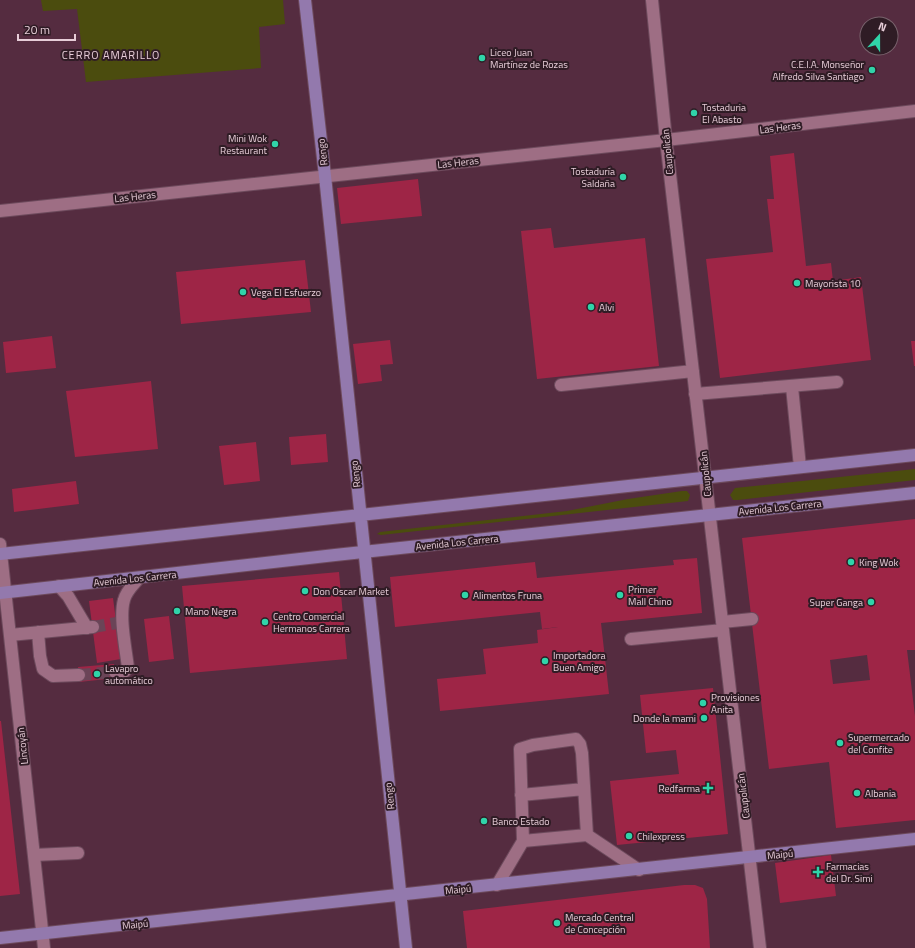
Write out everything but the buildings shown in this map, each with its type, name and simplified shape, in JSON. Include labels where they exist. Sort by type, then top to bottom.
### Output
[{"type":"main road","name":"Rengo","points":[[305,0],[325,176],[363,552],[406,948]]},
{"type":"main road","points":[[0,551],[360,515],[915,455]]},
{"type":"main road","name":"Avenida Los Carrera","points":[[3,593],[363,552],[915,493]]},
{"type":"main road","name":"Maipú","points":[[0,938],[915,839]]},
{"type":"street","name":"Caupolicán","points":[[652,0],[666,140],[760,948]]},
{"type":"street","name":"Las Heras","points":[[0,211],[666,140],[915,111]]},
{"type":"street","points":[[560,385],[693,371]]},
{"type":"street","points":[[695,394],[838,382]]},
{"type":"street","points":[[792,387],[800,467]]},
{"type":"street","name":"Lincoyán","points":[[0,551],[3,593],[10,635],[44,948]]},
{"type":"street","points":[[115,672],[124,672],[128,668],[119,619],[127,592],[140,578]]},
{"type":"street","points":[[10,635],[90,628],[68,596],[59,586]]},
{"type":"street","points":[[631,639],[722,626],[752,619]]},
{"type":"street","points":[[38,632],[40,656],[43,669],[53,676],[79,675]]},
{"type":"street","points":[[497,885],[523,841],[520,749],[576,739],[580,744],[582,753],[587,835]]},
{"type":"street","points":[[522,795],[584,789]]},
{"type":"street","points":[[523,841],[587,835],[639,870]]},
{"type":"street","points":[[34,855],[78,853]]},
{"type":"shaded area","points":[[41,0],[283,0],[285,24],[259,27],[261,68],[86,82],[77,9],[43,11]]},
{"type":"shaded area","points":[[915,469],[915,480],[738,500],[733,500],[730,495],[735,488]]},
{"type":"shaded area","points":[[687,491],[690,495],[688,501],[381,535],[377,534],[380,532],[567,511],[628,499]]},
{"type":"tunnel","points":[[93,627],[117,623]]},
{"type":"tunnel","points":[[79,675],[115,672]]},
{"type":"place","name":"Liceo Juan Martínez de Rozas","points":[[482,58]]},
{"type":"place","name":"C.E.I.A. Monseñor Alfredo Silva Santiago","points":[[872,70]]},
{"type":"place","name":"Tostaduria El Abasto","points":[[694,113]]},
{"type":"place","name":"Mini Wok Restaurant","points":[[275,144]]},
{"type":"place","name":"Tostaduría Saldaña","points":[[623,177]]},
{"type":"place","name":"Mayorista 10","points":[[797,283]]},
{"type":"place","name":"Vega El Esfuerzo","points":[[243,292]]},
{"type":"place","name":"Alvi","points":[[591,307]]},
{"type":"place","name":"King Wok","points":[[851,562]]},
{"type":"place","name":"Don Oscar Market","points":[[305,591]]},
{"type":"place","name":"Alimentos Fruna","points":[[465,595]]},
{"type":"place","name":"Primer Mall Chino","points":[[620,595]]},
{"type":"place","name":"Super Ganga","points":[[871,602]]},
{"type":"place","name":"Mano Negra","points":[[177,611]]},
{"type":"place","name":"Centro Comercial Hermanos Carrera","points":[[265,622]]},
{"type":"place","name":"Importadora Buen Amigo","points":[[545,661]]},
{"type":"place","name":"Lavapro automático","points":[[97,674]]},
{"type":"place","name":"Provisiones Anita","points":[[703,703]]},
{"type":"place","name":"Donde la mami","points":[[704,718]]},
{"type":"place","name":"Supermercado del Confite","points":[[840,743]]},
{"type":"place","name":"Redfarma","points":[[708,788]]},
{"type":"place","name":"Albania","points":[[857,793]]},
{"type":"place","name":"Banco Estado","points":[[484,821]]},
{"type":"place","name":"Chilexpress","points":[[629,836]]},
{"type":"place","name":"Farmacias del Dr. Simi","points":[[818,872]]},
{"type":"place","name":"Mercado Central de Concepción","points":[[557,923]]},
{"type":"district","name":"CERRO AMARILLO","points":[[111,55]]}]
